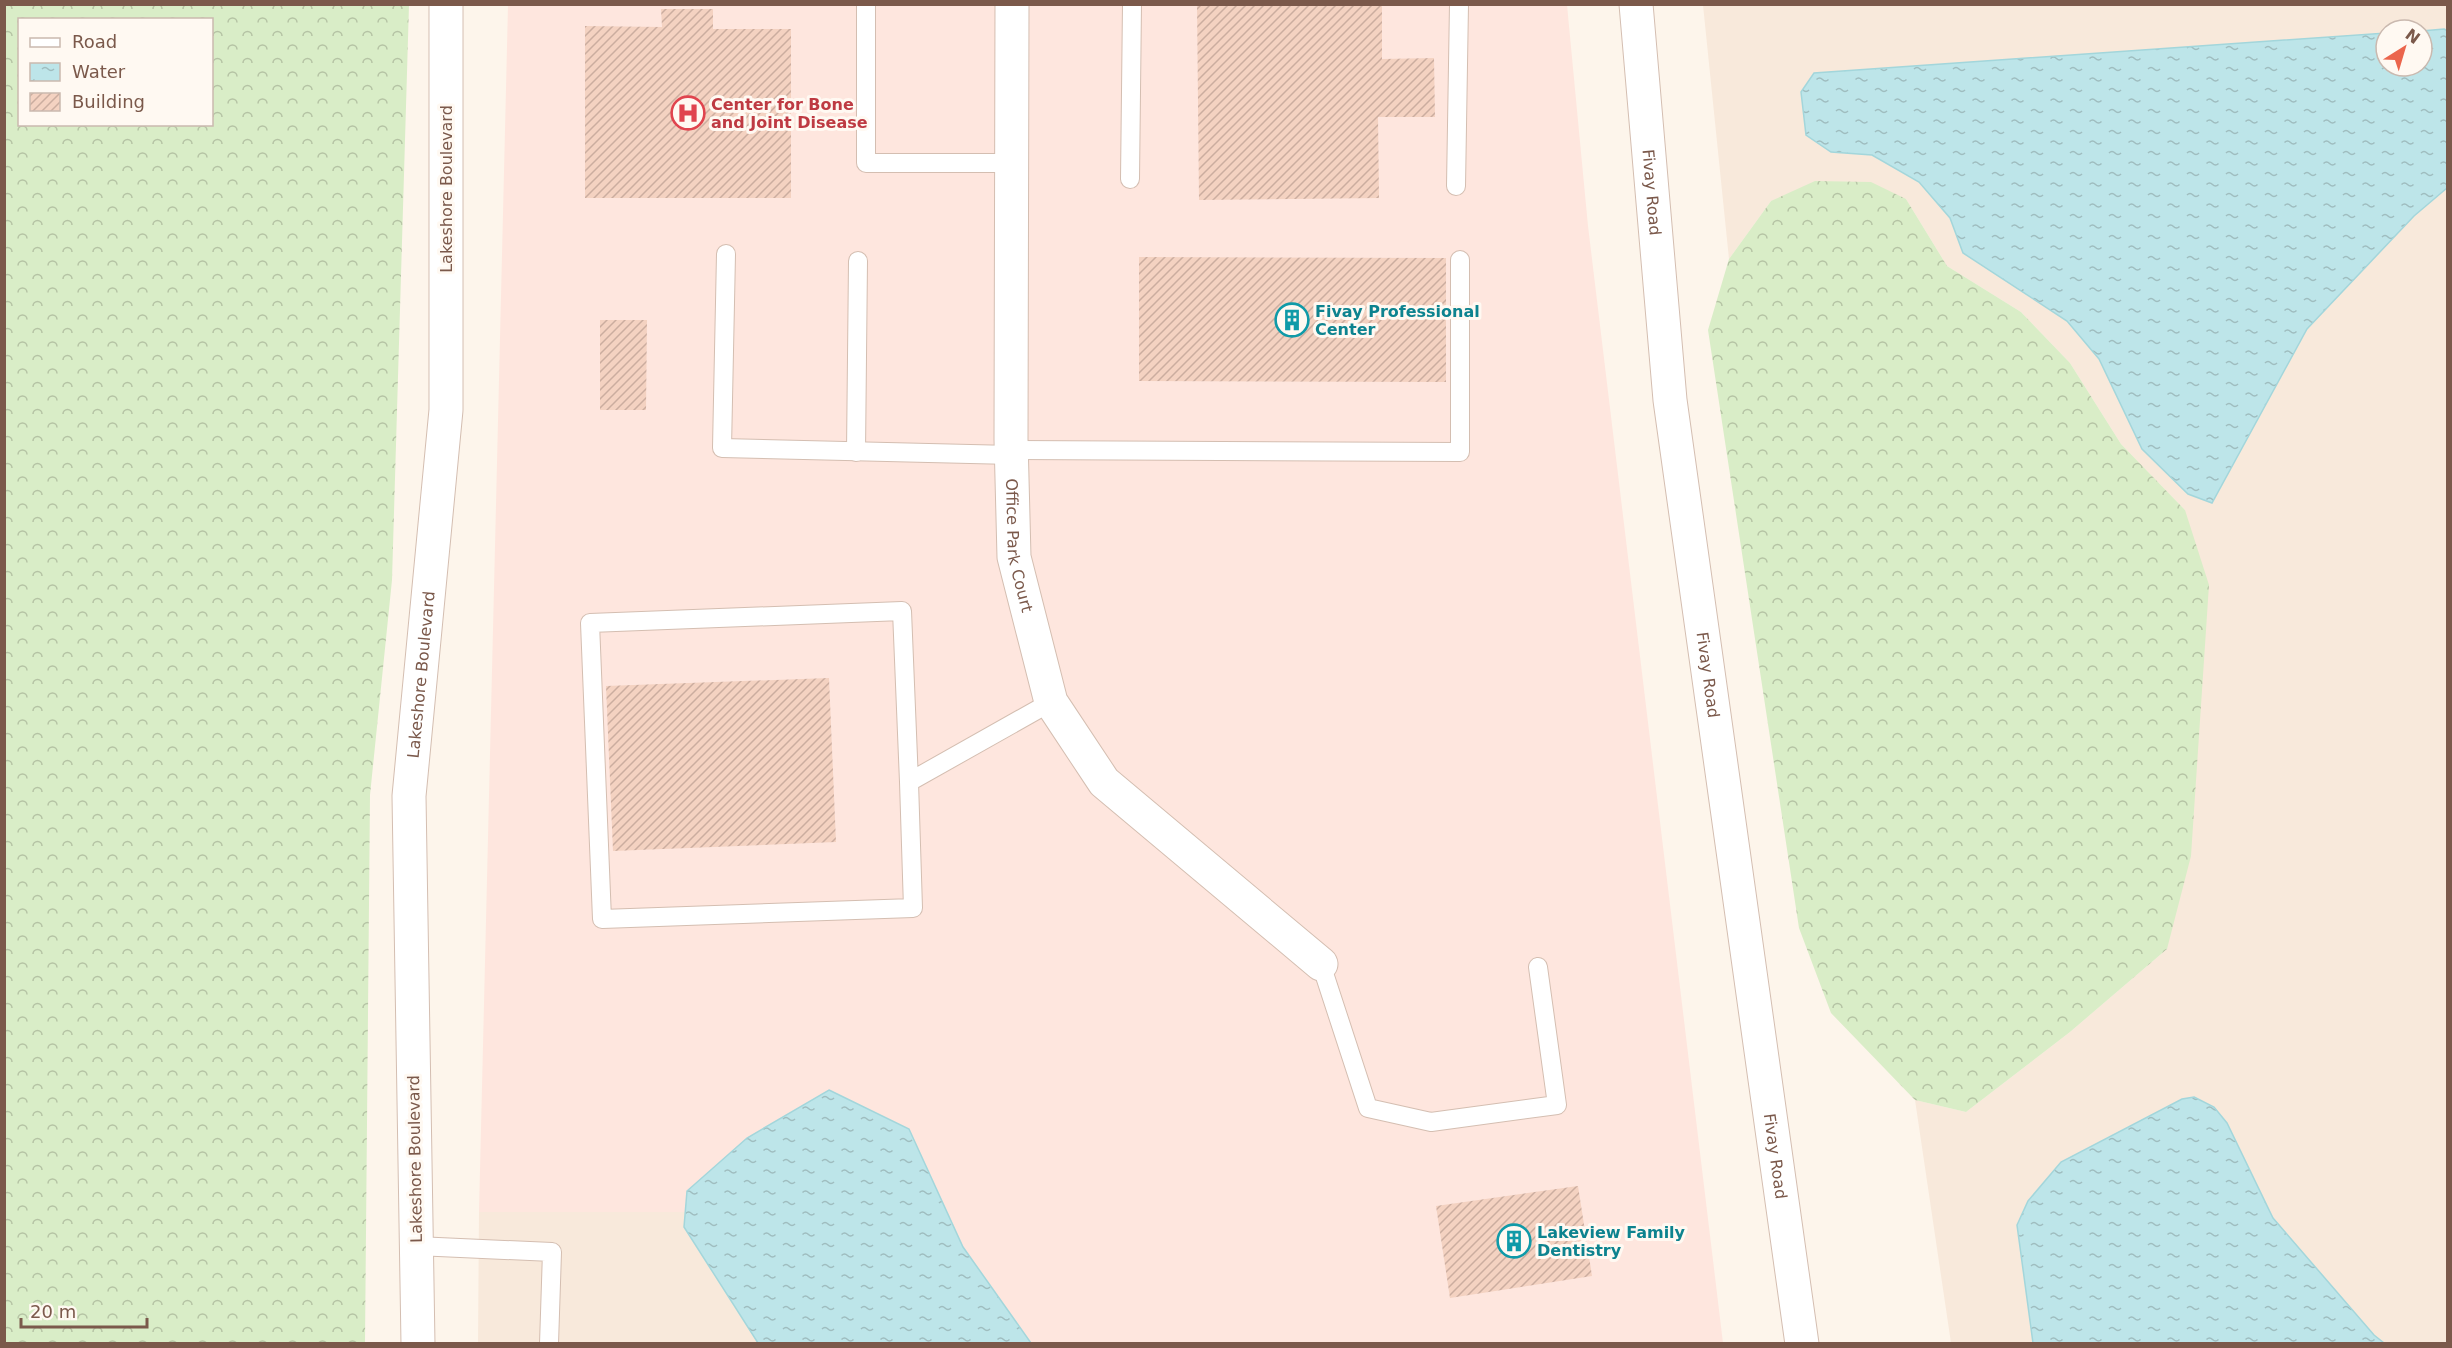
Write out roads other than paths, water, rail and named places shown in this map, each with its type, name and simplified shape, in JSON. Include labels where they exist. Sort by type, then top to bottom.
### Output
[{"type":"street","name":"Lakeshore Boulevard","points":[[418,1344],[409,796],[446,410],[446,4]]},
{"type":"street","name":"Office Park Court","points":[[1012,4],[1014,557],[1051,702],[1104,782],[1321,963]]},
{"type":"street","name":"Fivay Road","points":[[1636,4],[1670,400],[1802,1344]]},
{"type":"lane","points":[[866,4],[866,163],[1012,163]]},
{"type":"lane","points":[[1130,179],[1132,4]]},
{"type":"lane","points":[[1456,186],[1459,4]]},
{"type":"lane","points":[[726,254],[722,448],[856,452],[1460,453],[1460,260]]},
{"type":"lane","points":[[856,452],[858,261]]},
{"type":"lane","points":[[902,611],[909,782],[913,908],[602,919],[590,622],[902,611]]},
{"type":"lane","points":[[909,782],[1051,702]]},
{"type":"lane","points":[[1321,963],[1368,1108],[1431,1122],[1557,1105],[1538,967]]},
{"type":"lane","points":[[416,1246],[552,1252],[549,1344]]},
{"type":"water","points":[[2434,30],[2448,31],[2447,188],[2414,216],[2307,329],[2212,503],[2188,494],[2142,449],[2099,359],[2067,321],[1963,253],[1950,218],[1919,182],[1872,155],[1831,152],[1806,135],[1801,92],[1814,73],[2374,34],[2374,78],[2434,78]]},
{"type":"water","points":[[829,1090],[909,1129],[963,1247],[1031,1343],[758,1343],[684,1227],[687,1191],[747,1138]]},
{"type":"water","points":[[2194,1097],[2214,1107],[2227,1123],[2273,1218],[2374,1335],[2384,1343],[2033,1343],[2017,1225],[2028,1201],[2061,1162],[2182,1099]]},
{"type":"place","name":"Center for Bone and Joint Disease","points":[[688,113]]},
{"type":"place","name":"Fivay Professional Center","points":[[1292,320]]},
{"type":"place","name":"Lakeview Family Dentistry","points":[[1514,1241]]}]
